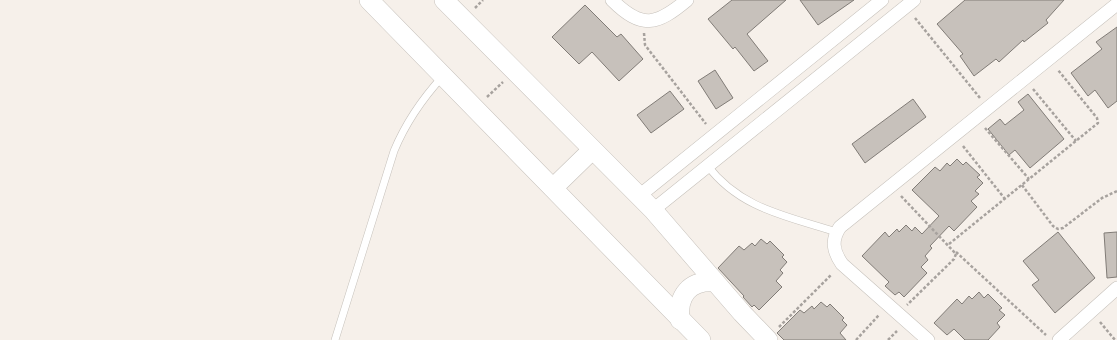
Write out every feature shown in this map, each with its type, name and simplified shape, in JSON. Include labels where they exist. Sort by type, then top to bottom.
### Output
[{"type":"street","points":[[369,0],[701,340]]},
{"type":"street","points":[[444,0],[653,210],[715,282],[767,339]]},
{"type":"street","points":[[612,0],[625,13],[635,18],[647,21],[658,20],[669,15],[687,0]]},
{"type":"street","points":[[639,196],[882,0]]},
{"type":"street","points":[[653,210],[910,3]]},
{"type":"street","points":[[928,340],[842,264],[835,250],[834,238],[836,232],[840,227],[891,185],[1117,4]]},
{"type":"street","points":[[553,188],[592,150]]},
{"type":"street","points":[[680,320],[679,310],[681,299],[687,291],[695,284],[705,281],[715,282]]},
{"type":"street","points":[[1059,340],[1117,288]]},
{"type":"lane","points":[[335,340],[396,146],[419,103],[444,76]]},
{"type":"lane","points":[[708,165],[725,185],[746,200],[836,232]]},
{"type":"path","points":[[910,3],[987,108]]},
{"type":"path","points":[[647,21],[643,32],[646,45],[715,135]]},
{"type":"path","points":[[949,244],[1096,125],[1098,120],[1048,59]]},
{"type":"path","points":[[475,108],[515,71]]},
{"type":"path","points":[[1024,78],[1076,141]]},
{"type":"path","points":[[975,118],[1029,179]]},
{"type":"path","points":[[954,134],[1005,199]]},
{"type":"path","points":[[891,185],[955,252],[1052,340]]},
{"type":"path","points":[[1022,185],[1053,226],[1058,229],[1063,228],[1102,198],[1117,191]]},
{"type":"path","points":[[899,314],[954,259],[955,252]]},
{"type":"path","points":[[767,339],[842,264]]},
{"type":"path","points":[[856,340],[889,305]]},
{"type":"path","points":[[1091,311],[1115,340]]},
{"type":"building","points":[[732,0],[786,0],[747,34],[768,61],[754,71],[735,47],[733,49],[708,19]]},
{"type":"building","points":[[800,0],[854,0],[818,25]]},
{"type":"building","points":[[965,0],[1064,0],[1046,20],[1048,23],[1024,42],[1023,40],[999,62],[996,59],[974,76],[960,56],[963,54],[937,24]]},
{"type":"building","points":[[585,5],[617,37],[621,34],[643,59],[619,81],[592,52],[579,64],[552,37]]},
{"type":"building","points":[[1117,27],[1117,101],[1108,108],[1095,90],[1088,96],[1071,73],[1102,49],[1096,42]]},
{"type":"building","points":[[715,70],[733,98],[716,109],[698,81]]},
{"type":"building","points":[[670,91],[684,109],[651,133],[637,115]]},
{"type":"building","points":[[1028,94],[1064,139],[1030,168],[1015,150],[1009,155],[988,129],[1000,119],[1005,125],[1024,110],[1018,102]]},
{"type":"building","points":[[913,99],[926,117],[865,163],[852,144]]},
{"type":"building","points":[[957,159],[963,165],[966,162],[980,175],[977,177],[983,183],[975,191],[979,194],[971,201],[977,207],[954,231],[949,226],[930,246],[932,248],[925,256],[928,260],[921,267],[927,273],[904,297],[899,292],[895,295],[885,286],[889,282],[862,256],[885,232],[889,237],[897,229],[899,232],[906,225],[912,231],[915,227],[922,234],[939,216],[912,190],[935,167],[940,171],[947,163],[950,166]]},
{"type":"building","points":[[1058,232],[1095,278],[1055,313],[1032,285],[1039,280],[1023,261]]},
{"type":"building","points":[[1117,232],[1117,277],[1107,278],[1104,233]]},
{"type":"building","points":[[761,239],[767,244],[770,241],[784,255],[782,257],[787,262],[780,270],[783,273],[776,281],[782,287],[759,310],[754,305],[752,307],[718,268],[739,246],[744,250],[752,243],[755,246]]},
{"type":"building","points":[[979,292],[984,298],[988,294],[1002,308],[999,310],[1005,315],[997,323],[1000,327],[988,340],[965,340],[954,329],[947,335],[934,323],[957,299],[962,304],[969,296],[972,299]]},
{"type":"building","points":[[821,302],[827,307],[830,304],[844,318],[842,320],[847,325],[840,333],[846,340],[784,340],[777,333],[800,310],[804,313],[812,306],[814,309]]}]
